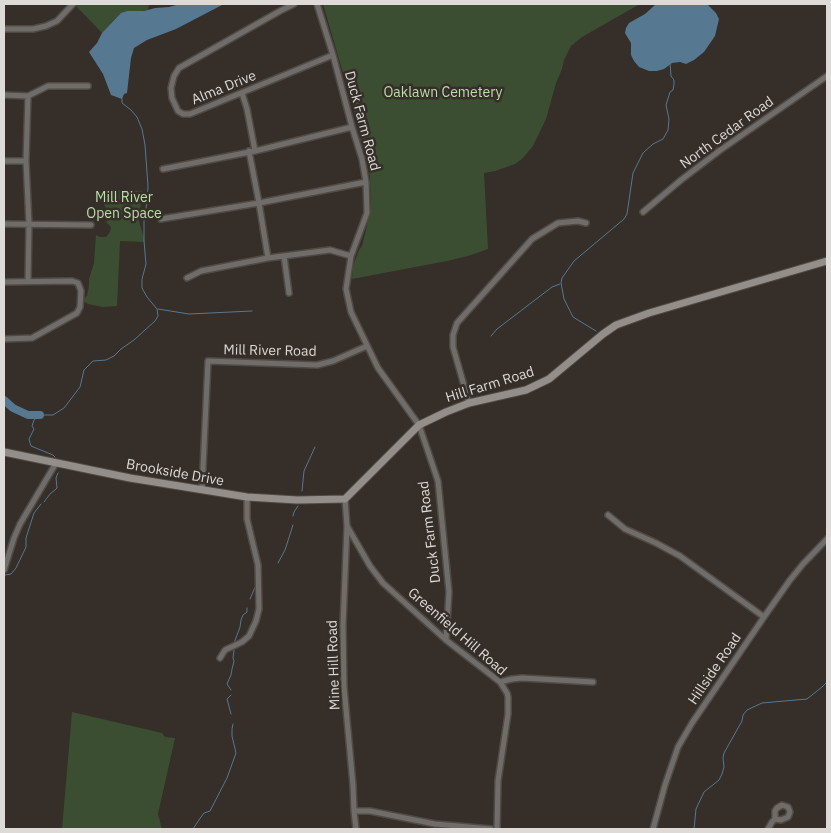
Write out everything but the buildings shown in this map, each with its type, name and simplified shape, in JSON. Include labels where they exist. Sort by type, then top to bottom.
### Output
[{"type":"main road","name":"Hill Farm Road","points":[[345,500],[419,425],[469,403],[526,390],[549,380],[616,325],[649,313],[827,262]]},
{"type":"main road","name":"Brookside Drive","points":[[4,452],[130,478],[247,497],[345,500]]},
{"type":"street","points":[[4,29],[33,29],[46,26],[56,20],[73,4]]},
{"type":"street","name":"Alma Drive","points":[[294,4],[182,66],[174,76],[171,85],[172,98],[176,109],[187,114],[333,55]]},
{"type":"street","name":"Duck Farm Road","points":[[317,4],[362,159],[366,182],[367,213],[351,256],[346,289],[351,312],[378,368],[419,425],[438,481],[449,592],[446,640]]},
{"type":"street","name":"North Cedar Road","points":[[643,212],[718,151],[827,76]]},
{"type":"street","points":[[4,95],[28,96],[48,86],[88,86]]},
{"type":"street","points":[[242,93],[247,109],[268,258]]},
{"type":"street","points":[[28,96],[26,161],[29,224],[28,281]]},
{"type":"street","points":[[163,169],[252,151],[352,127]]},
{"type":"street","points":[[4,161],[26,161]]},
{"type":"street","points":[[161,219],[259,203],[366,182]]},
{"type":"street","points":[[469,403],[453,347],[452,335],[457,323],[532,239],[558,223],[578,221],[586,223]]},
{"type":"street","points":[[4,224],[91,225]]},
{"type":"street","points":[[187,278],[201,271],[268,258],[330,250],[351,256]]},
{"type":"street","points":[[284,256],[289,293]]},
{"type":"street","points":[[4,282],[70,281],[78,284],[81,291],[80,307],[77,313],[32,338],[4,339]]},
{"type":"street","name":"Mill River Road","points":[[202,490],[208,361],[317,365],[367,346]]},
{"type":"street","points":[[4,570],[20,524],[56,463]]},
{"type":"street","points":[[220,658],[225,650],[242,642],[249,636],[259,609],[258,564],[247,520],[247,497]]},
{"type":"street","name":"Mine Hill Road","points":[[345,500],[347,526],[343,625],[344,687],[356,829]]},
{"type":"street","points":[[608,515],[625,529],[680,556],[764,617]]},
{"type":"street","name":"Greenfield Hill Road","points":[[347,526],[370,566],[383,583],[446,640],[500,682],[507,693],[508,704],[498,781],[497,829]]},
{"type":"street","name":"Hillside Road","points":[[653,829],[678,747],[764,617],[803,564],[827,539]]},
{"type":"street","points":[[500,682],[522,678],[593,682]]},
{"type":"street","points":[[354,811],[370,811],[435,824],[491,829]]},
{"type":"street","points":[[768,829],[775,819]]},
{"type":"green space","points":[[80,4],[149,4],[148,10],[121,13],[102,33],[76,6]]},
{"type":"green space","name":"Oaklawn Cemetery","points":[[323,4],[640,4],[582,37],[571,46],[556,83],[546,119],[533,146],[515,164],[484,173],[488,249],[447,261],[352,279],[353,266],[362,246],[371,209],[370,176],[355,114]]},
{"type":"green space","name":"Mill River Open Space","points":[[120,190],[142,191],[139,221],[145,242],[120,241],[117,306],[103,307],[88,304],[81,300],[87,296],[89,279],[94,263],[96,235],[106,237],[111,227],[106,222],[110,217],[109,212],[101,197],[103,192]]},
{"type":"green space","points":[[72,712],[162,733],[165,737],[175,738],[158,814],[162,829],[62,829]]},
{"type":"water","points":[[180,4],[224,4],[134,48],[127,93],[124,94],[122,99],[111,95],[103,74],[89,52],[97,43],[102,33],[121,13]]},
{"type":"water","points":[[656,4],[707,4],[716,13],[719,19],[715,36],[704,52],[686,64],[680,62],[672,63],[664,69],[657,71],[649,71],[639,67],[631,55],[631,43],[625,33],[626,28],[629,23],[645,14]]},
{"type":"waterway","points":[[596,331],[573,317],[564,299],[562,278],[574,261],[624,219],[627,214],[633,173],[643,153],[653,144],[663,139],[668,130],[669,119],[666,105],[674,84],[670,63]]},
{"type":"waterway","points":[[55,457],[31,446],[29,439],[34,429],[32,426],[34,420],[40,415],[53,415],[64,408],[80,387],[84,370],[93,361],[106,360],[114,356],[155,321],[158,316],[157,309],[142,288],[146,264],[144,218],[148,186],[145,145],[142,129],[137,117],[122,103],[122,99]]},
{"type":"waterway","points":[[491,336],[497,329],[552,287],[560,284]]},
{"type":"waterway","points":[[158,309],[189,314],[252,311]]},
{"type":"waterway","points":[[4,400],[13,408],[28,415],[40,415]]},
{"type":"waterway","points":[[302,491],[304,471],[315,447]]},
{"type":"waterway","points":[[44,502],[57,488],[56,478],[58,473]]},
{"type":"waterway","points":[[5,575],[11,574],[16,568],[26,547],[26,538],[34,513],[41,504]]},
{"type":"waterway","points":[[293,516],[298,506]]},
{"type":"waterway","points":[[278,563],[285,550],[293,525]]},
{"type":"waterway","points":[[250,599],[256,585]]},
{"type":"waterway","points":[[234,643],[247,608]]},
{"type":"waterway","points":[[231,690],[227,684],[234,661],[234,650]]},
{"type":"waterway","points":[[694,829],[696,809],[704,792],[719,780],[724,767],[724,753],[747,710],[762,703],[807,699],[827,682]]},
{"type":"waterway","points":[[231,695],[227,699],[231,714]]},
{"type":"waterway","points":[[193,829],[204,813],[210,811],[227,778],[236,753],[232,736],[233,724]]}]
